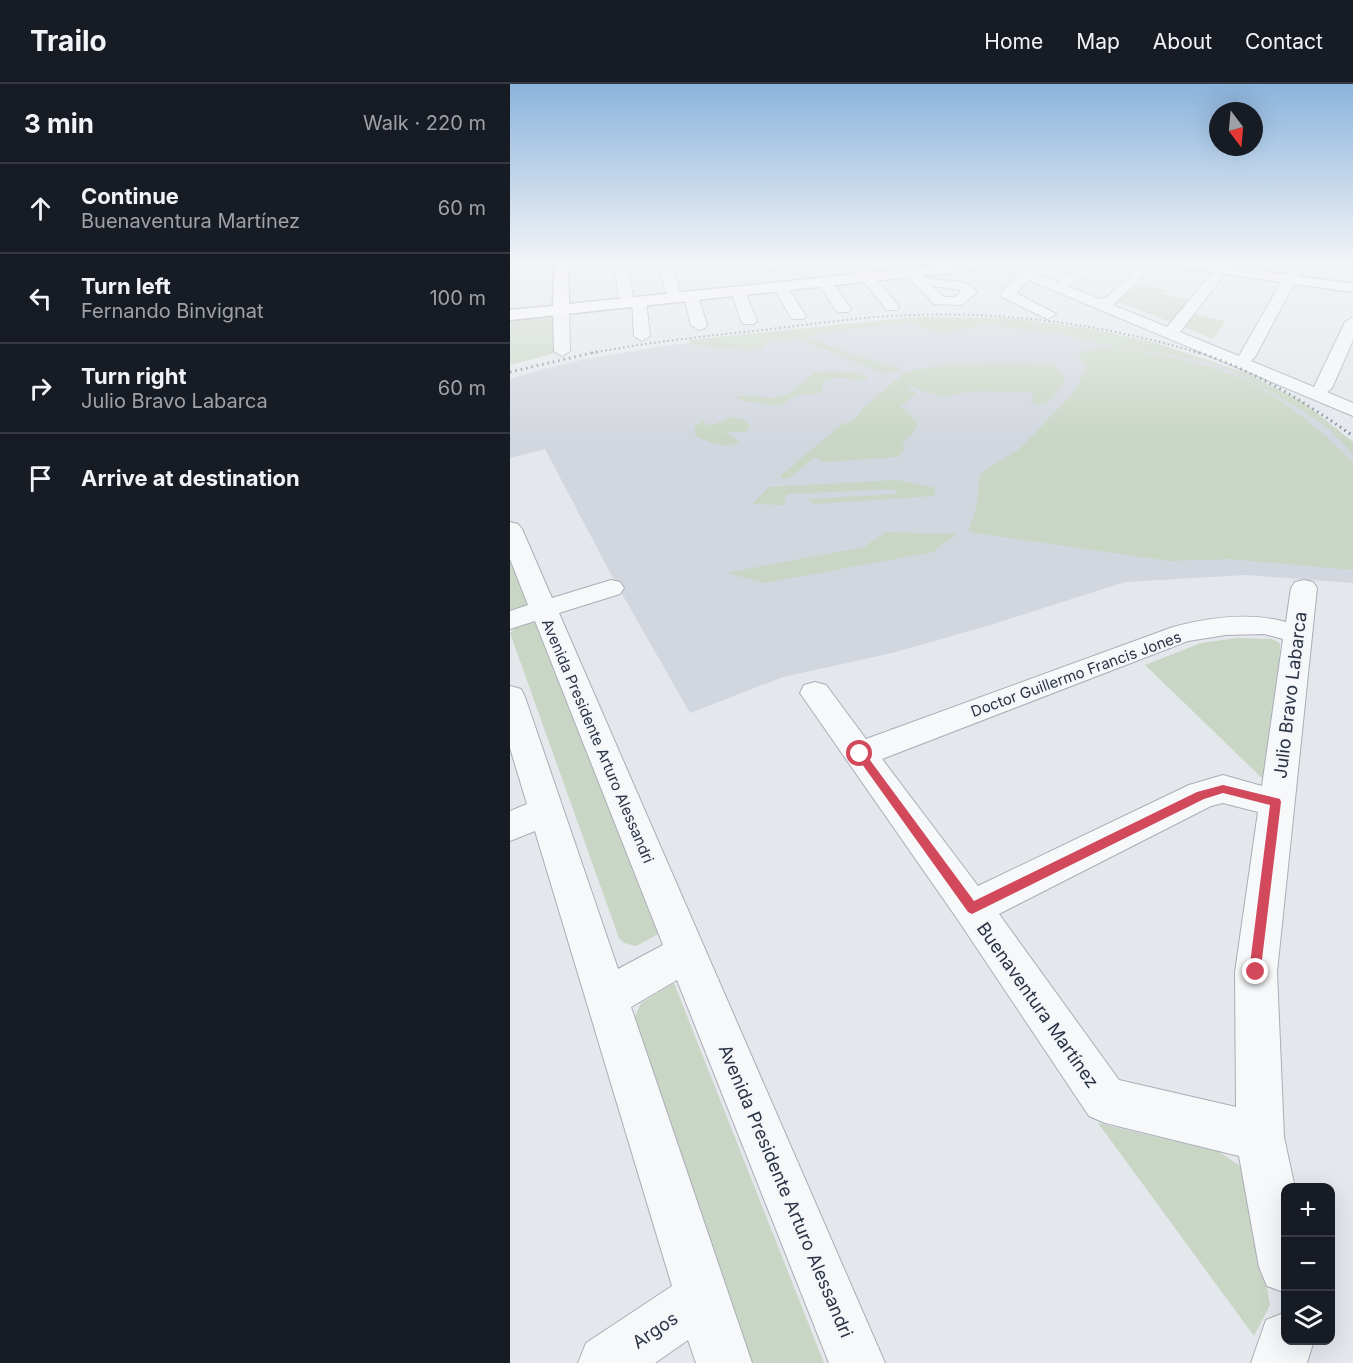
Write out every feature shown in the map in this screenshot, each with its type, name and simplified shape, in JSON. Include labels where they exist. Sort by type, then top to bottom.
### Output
[{"type":"street","points":[[561,321],[562,351]]},
{"type":"street","points":[[638,321],[642,336]]},
{"type":"street","points":[[698,321],[699,325]]},
{"type":"street","points":[[1149,321],[1353,410]]},
{"type":"street","points":[[1173,331],[1181,321]]},
{"type":"street","points":[[1247,357],[1267,321]]},
{"type":"street","points":[[1323,388],[1353,322]]},
{"type":"street","points":[[1173,331],[1247,357],[1353,401]]},
{"type":"street","name":"Avenida Presidente Arturo Alessandri","points":[[510,529],[527,615],[687,953],[857,1363]]},
{"type":"street","points":[[527,615],[611,588]]},
{"type":"street","name":"Julio Bravo Labarca","points":[[1281,1242],[1260,1137],[1256,972],[1296,634],[1304,588]]},
{"type":"street","name":"Doctor Guillermo Francis Jones","points":[[860,754],[1183,633],[1226,626],[1264,625],[1296,634]]},
{"type":"street","name":"Buenaventura Martínez","points":[[815,693],[972,908],[1105,1100],[1260,1137]]},
{"type":"street","points":[[510,697],[529,819],[608,997],[724,1363]]},
{"type":"street","points":[[972,908],[1201,795],[1223,789],[1276,802]]},
{"type":"street","points":[[608,997],[687,953]]},
{"type":"street","name":"Argos","points":[[606,1363],[703,1297]]},
{"type":"street","points":[[1279,1363],[1285,1345]]},
{"type":"shaded area","points":[[1004,321],[1208,360],[1281,392],[1353,446],[1353,583],[1246,575],[1125,582],[987,626],[892,653],[783,677],[690,713],[614,580],[545,449],[510,458],[510,379],[540,370],[581,360],[662,346],[860,324]]},
{"type":"green space","points":[[510,321],[553,321],[555,353],[510,365]]},
{"type":"green space","points":[[878,321],[1032,321],[1088,328],[1153,342],[1249,374],[1303,402],[1353,442],[1353,454],[1329,429],[1299,408],[1230,370],[1201,360],[1100,344],[1071,336],[983,325],[939,334],[912,322],[822,332],[809,337],[762,343],[765,348],[752,351],[691,345],[689,340]]},
{"type":"green space","points":[[1167,321],[1226,321],[1213,339]]},
{"type":"green space","points":[[810,338],[849,354],[900,368],[886,374],[801,340]]},
{"type":"green space","points":[[1115,347],[1190,361],[1234,375],[1290,407],[1338,448],[1353,463],[1353,570],[1230,559],[1169,561],[968,532],[977,505],[980,474],[1022,447],[1076,389],[1087,367],[1077,352]]},
{"type":"green space","points":[[947,364],[1054,364],[1066,379],[1049,401],[1038,405],[1030,401],[1034,396],[1032,392],[974,391],[942,397],[910,386],[908,388],[916,393],[901,406],[918,423],[912,434],[902,443],[905,448],[898,457],[825,462],[814,458],[789,478],[782,479],[781,475],[841,425],[855,419],[863,408],[904,373]]},
{"type":"green space","points":[[829,371],[859,373],[868,378],[862,381],[838,377],[823,382],[823,390],[818,394],[798,395],[779,406],[744,401],[735,397],[783,396],[792,392],[815,373]]},
{"type":"green space","points":[[731,417],[741,419],[751,425],[746,432],[725,432],[739,442],[723,445],[696,436],[694,428],[702,421],[710,426]]},
{"type":"green space","points":[[897,480],[936,488],[934,496],[814,504],[807,499],[896,494],[896,489],[786,494],[785,505],[752,504],[769,487]]},
{"type":"green space","points":[[886,532],[957,534],[933,552],[765,583],[726,573],[864,547]]},
{"type":"green space","points":[[510,558],[530,606],[510,612]]},
{"type":"green space","points":[[538,618],[668,929],[636,946],[624,943],[619,938],[510,633],[516,627]]},
{"type":"green space","points":[[1237,638],[1272,639],[1280,643],[1279,672],[1264,780],[1145,665],[1201,643]]},
{"type":"green space","points":[[674,983],[824,1363],[749,1363],[631,1026],[641,1003]]},
{"type":"green space","points":[[1098,1123],[1219,1152],[1239,1165],[1247,1181],[1270,1305],[1254,1336]]},
{"type":"railway","points":[[592,353],[678,340],[844,321]]},
{"type":"railway","points":[[1048,321],[1129,335],[1199,353]]},
{"type":"railway","points":[[510,372],[600,351]]},
{"type":"railway","points":[[1194,351],[1236,367],[1277,387],[1316,410],[1353,436]]},
{"type":"route","points":[[860,754],[972,908],[1201,795],[1223,789],[1276,802],[1256,972]]}]
